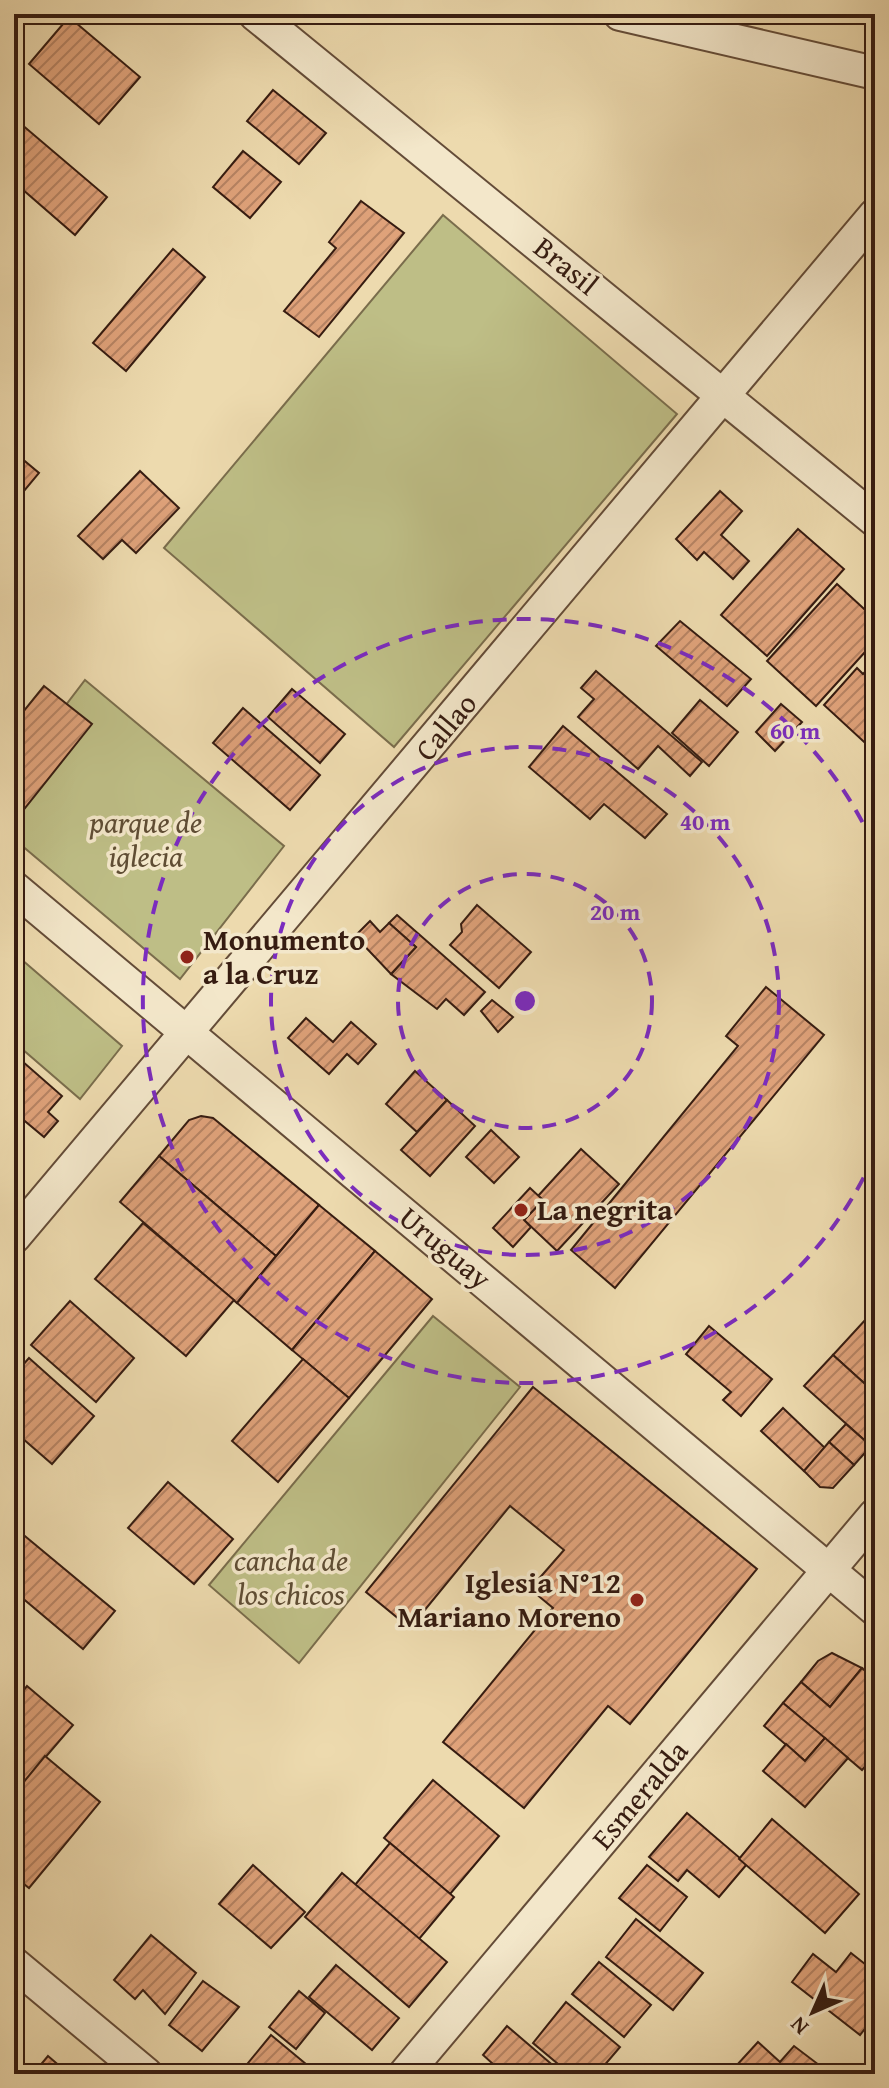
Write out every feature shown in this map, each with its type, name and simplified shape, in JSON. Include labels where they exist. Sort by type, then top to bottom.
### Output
[{"type":"street","name":"Brasil","points":[[255,14],[875,520]]},
{"type":"street","points":[[620,14],[875,73]]},
{"type":"street","name":"Callao","points":[[14,1237],[875,215]]},
{"type":"street","name":"Uruguay","points":[[14,888],[875,1609]]},
{"type":"street","name":"Esmeralda","points":[[405,2074],[875,1515]]},
{"type":"street","points":[[14,1964],[146,2074]]},
{"type":"green space","points":[[443,215],[677,414],[394,747],[164,548]]},
{"type":"green space","name":"parque de iglecia","points":[[85,680],[284,846],[180,979],[14,839],[14,773]]},
{"type":"green space","points":[[14,953],[122,1046],[80,1099],[14,1042]]},
{"type":"green space","name":"cancha de los chicos","points":[[433,1316],[520,1387],[299,1663],[209,1585]]},
{"type":"building","points":[[69,17],[140,77],[99,124],[29,64]]},
{"type":"building","points":[[273,90],[326,133],[299,164],[247,121]]},
{"type":"building","points":[[14,118],[107,197],[75,235],[14,182]]},
{"type":"building","points":[[243,151],[281,182],[250,218],[213,187]]},
{"type":"building","points":[[361,201],[404,233],[319,337],[284,311],[336,248],[329,242]]},
{"type":"building","points":[[173,249],[205,277],[126,371],[93,343]]},
{"type":"building","points":[[14,452],[39,473],[14,503]]},
{"type":"building","points":[[140,471],[179,508],[136,553],[122,540],[103,559],[78,536]]},
{"type":"building","points":[[720,491],[742,511],[721,535],[749,561],[733,579],[704,552],[697,560],[676,539]]},
{"type":"building","points":[[798,529],[844,569],[767,656],[721,615]]},
{"type":"building","points":[[837,584],[875,619],[875,641],[816,706],[767,661]]},
{"type":"building","points":[[680,621],[751,679],[727,706],[656,646]]},
{"type":"building","points":[[875,662],[875,752],[824,705],[857,668],[863,674]]},
{"type":"building","points":[[596,671],[702,762],[690,776],[658,746],[638,769],[578,717],[594,699],[581,688]]},
{"type":"building","points":[[44,686],[92,724],[25,808],[14,799],[14,723]]},
{"type":"building","points":[[292,689],[345,734],[320,763],[268,717]]},
{"type":"building","points":[[700,700],[738,732],[709,766],[672,733]]},
{"type":"building","points":[[781,704],[802,722],[775,751],[756,732]]},
{"type":"building","points":[[243,708],[320,775],[290,810],[213,743]]},
{"type":"building","points":[[563,726],[667,814],[645,838],[604,804],[590,819],[529,767]]},
{"type":"building","points":[[477,905],[531,952],[499,988],[450,945],[462,932],[461,924]]},
{"type":"building","points":[[397,915],[485,992],[464,1015],[446,999],[437,1009],[391,974],[416,947],[389,923]]},
{"type":"building","points":[[370,921],[380,932],[389,923],[416,947],[391,974],[355,936]]},
{"type":"building","points":[[766,987],[824,1035],[615,1288],[571,1250],[738,1046],[726,1036]]},
{"type":"building","points":[[492,1000],[513,1017],[498,1032],[481,1011]]},
{"type":"building","points":[[306,1018],[333,1042],[351,1022],[376,1044],[358,1064],[347,1054],[329,1074],[288,1038]]},
{"type":"building","points":[[14,1054],[62,1096],[48,1112],[58,1121],[44,1137],[14,1112]]},
{"type":"building","points":[[415,1071],[447,1100],[417,1132],[386,1104]]},
{"type":"building","points":[[447,1100],[475,1126],[430,1176],[401,1150]]},
{"type":"building","points":[[201,1116],[213,1118],[319,1205],[276,1256],[159,1156],[189,1120]]},
{"type":"building","points":[[491,1130],[519,1157],[494,1183],[466,1157]]},
{"type":"building","points":[[581,1149],[619,1184],[557,1251],[524,1220],[543,1200],[538,1196]]},
{"type":"building","points":[[159,1156],[276,1256],[237,1303],[120,1202]]},
{"type":"building","name":"La negrita","points":[[530,1188],[543,1200],[524,1220],[531,1227],[513,1247],[493,1228]]},
{"type":"building","points":[[319,1205],[375,1251],[292,1350],[237,1303]]},
{"type":"building","points":[[143,1223],[234,1300],[186,1356],[95,1279]]},
{"type":"building","points":[[375,1251],[432,1299],[349,1398],[292,1350]]},
{"type":"building","points":[[70,1301],[134,1358],[96,1402],[31,1345]]},
{"type":"building","points":[[867,1318],[875,1326],[875,1393],[833,1355]]},
{"type":"building","points":[[709,1326],[772,1379],[741,1416],[723,1400],[731,1392],[686,1354]]},
{"type":"building","points":[[833,1355],[875,1393],[875,1442],[871,1446],[804,1386]]},
{"type":"building","points":[[29,1358],[94,1416],[52,1464],[14,1431],[14,1375]]},
{"type":"building","points":[[303,1359],[349,1398],[278,1482],[232,1441]]},
{"type":"building","name":"Iglesia N°12 Mariano Moreno","points":[[533,1387],[757,1569],[630,1724],[608,1706],[524,1808],[443,1742],[553,1608],[530,1589],[564,1550],[510,1506],[410,1628],[366,1592]]},
{"type":"building","points":[[783,1408],[825,1448],[804,1471],[761,1431]]},
{"type":"building","points":[[846,1424],[871,1446],[854,1465],[829,1442]]},
{"type":"building","points":[[829,1442],[854,1465],[833,1488],[820,1487],[804,1471]]},
{"type":"building","points":[[168,1482],[233,1539],[194,1584],[128,1528]]},
{"type":"building","points":[[14,1527],[115,1611],[83,1649],[14,1591]]},
{"type":"building","points":[[832,1653],[862,1668],[830,1707],[801,1682],[818,1661]]},
{"type":"building","points":[[862,1668],[875,1680],[875,1755],[862,1770],[783,1703],[801,1682],[830,1707]]},
{"type":"building","points":[[27,1686],[73,1725],[14,1794],[14,1702]]},
{"type":"building","points":[[783,1703],[825,1738],[805,1761],[764,1726]]},
{"type":"building","points":[[825,1738],[848,1758],[805,1807],[763,1771],[786,1744],[805,1761]]},
{"type":"building","points":[[45,1756],[100,1802],[29,1888],[14,1876],[14,1794]]},
{"type":"building","points":[[433,1780],[499,1836],[450,1894],[384,1838]]},
{"type":"building","points":[[687,1813],[747,1864],[719,1897],[687,1870],[678,1881],[649,1857]]},
{"type":"building","points":[[772,1819],[859,1894],[825,1933],[739,1859]]},
{"type":"building","points":[[390,1843],[454,1897],[419,1939],[355,1885]]},
{"type":"building","points":[[253,1865],[305,1912],[271,1948],[219,1904]]},
{"type":"building","points":[[647,1865],[687,1897],[660,1931],[619,1898]]},
{"type":"building","points":[[342,1873],[447,1962],[409,2007],[305,1917]]},
{"type":"building","points":[[636,1919],[703,1973],[673,2010],[606,1957]]},
{"type":"building","points":[[151,1935],[196,1973],[165,2014],[143,1990],[135,1999],[114,1980]]},
{"type":"building","points":[[851,1953],[875,1972],[875,2016],[860,2035],[792,1982],[813,1954],[836,1972]]},
{"type":"building","points":[[599,1962],[651,2005],[624,2037],[572,1994]]},
{"type":"building","points":[[336,1965],[399,2018],[372,2050],[309,1997]]},
{"type":"building","points":[[203,1981],[239,2007],[202,2051],[169,2025]]},
{"type":"building","points":[[299,1991],[325,2013],[296,2049],[269,2027]]},
{"type":"building","points":[[566,2002],[620,2047],[597,2074],[570,2074],[533,2043]]},
{"type":"building","points":[[507,2026],[563,2074],[504,2074],[483,2055]]},
{"type":"building","points":[[271,2035],[318,2074],[239,2074]]},
{"type":"building","points":[[758,2042],[780,2062],[794,2046],[827,2071],[744,2074],[736,2066]]},
{"type":"building","points":[[48,2056],[69,2074],[33,2074]]},
{"type":"place","name":"Monumento a la Cruz","points":[[187,957]]},
{"type":"place","name":"La negrita","points":[[521,1210]]},
{"type":"place","name":"Iglesia N°12 Mariano Moreno","points":[[637,1600]]}]
